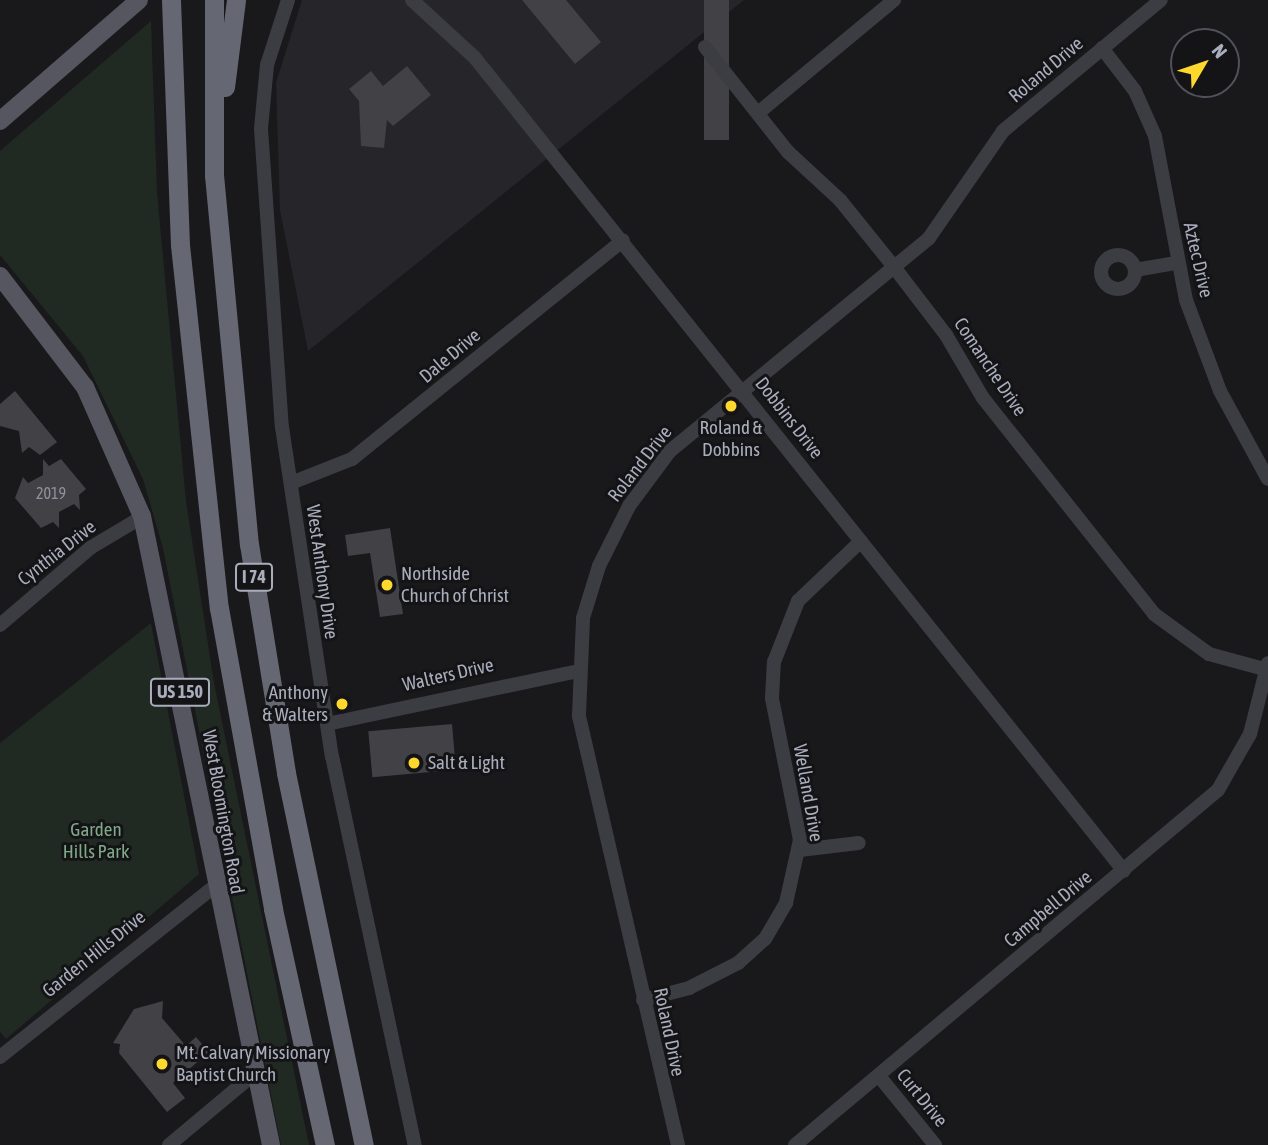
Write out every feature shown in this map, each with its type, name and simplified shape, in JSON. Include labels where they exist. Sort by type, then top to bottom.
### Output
[{"type":"highway","name":"I 74","points":[[171,0],[180,245],[214,568],[273,909],[325,1145]]},
{"type":"highway","name":"I 74","points":[[215,0],[214,174],[233,416],[264,647],[364,1145]]},
{"type":"highway","points":[[214,174],[236,0]]},
{"type":"main road","points":[[0,121],[139,0]]},
{"type":"main road","name":"West Bloomington Road","points":[[0,276],[85,387],[122,460],[142,517],[163,595],[215,886],[271,1145]]},
{"type":"street","name":"West Anthony Drive","points":[[288,0],[267,65],[261,129],[291,483],[327,724],[415,1145]]},
{"type":"street","name":"Dobbins Drive","points":[[412,0],[475,58],[1125,870]]},
{"type":"street","points":[[758,113],[894,0]]},
{"type":"street","name":"Roland Drive","points":[[678,1145],[584,749],[578,671],[586,603],[628,506],[670,451],[741,388],[894,267],[947,219],[1003,131],[1161,0]]},
{"type":"street","name":"Comanche Drive","points":[[705,47],[758,113],[894,267],[946,335],[983,398],[1154,614],[1200,649],[1268,667]]},
{"type":"street","name":"Aztec Drive","points":[[1102,48],[1135,91],[1156,136],[1176,263],[1220,391],[1268,479]]},
{"type":"street","name":"Dale Drive","points":[[291,483],[352,459],[623,240]]},
{"type":"street","points":[[1135,270],[1176,263]]},
{"type":"street","name":"Cynthia Drive","points":[[0,625],[90,548],[142,517]]},
{"type":"street","name":"Welland Drive","points":[[643,1000],[717,976],[753,951],[786,904],[800,850],[772,698],[774,662],[798,601],[861,541]]},
{"type":"street","name":"Campbell Drive","points":[[795,1145],[1125,870],[1231,773],[1250,734],[1268,667]]},
{"type":"street","name":"Walters Drive","points":[[327,724],[578,671]]},
{"type":"street","points":[[800,850],[859,843]]},
{"type":"street","name":"Garden Hills Drive","points":[[0,1056],[215,886]]},
{"type":"street","points":[[169,1145],[255,1073]]},
{"type":"street","name":"Curt Drive","points":[[879,1076],[935,1145]]},
{"type":"shaded area","points":[[302,0],[744,0],[308,351],[280,210],[276,83]]},
{"type":"green space","points":[[151,21],[157,193],[186,501],[214,683],[309,1145],[281,1145],[163,548],[143,479],[83,356],[0,255],[0,151]]},
{"type":"green space","name":"Garden Hills Park","points":[[151,623],[199,874],[6,1039],[0,1032],[0,743]]},
{"type":"building","points":[[522,0],[566,0],[601,42],[575,64]]},
{"type":"building","points":[[704,0],[729,0],[729,140],[704,140]]},
{"type":"building","points":[[407,66],[431,95],[393,126],[387,120],[384,148],[361,146],[359,101],[349,89],[371,71],[383,86]]},
{"type":"building","points":[[15,391],[57,442],[40,455],[29,447],[22,453],[19,431],[0,426],[0,404]]},
{"type":"building","points":[[43,459],[49,466],[61,459],[86,489],[79,495],[80,510],[74,504],[59,512],[59,528],[53,522],[41,528],[15,498],[23,477],[28,483],[43,475]]},
{"type":"building","name":"Northside Church of Christ","points":[[390,528],[403,614],[380,617],[370,553],[348,556],[345,535]]},
{"type":"building","name":"Salt & Light","points":[[452,724],[456,770],[372,777],[368,731]]},
{"type":"building","name":"Mt. Calvary Missionary Baptist Church","points":[[163,1001],[162,1018],[186,1046],[196,1037],[209,1052],[173,1083],[185,1098],[167,1112],[119,1053],[120,1044],[113,1043],[134,1009]]},
{"type":"place","name":"Roland & Dobbins","points":[[731,406]]},
{"type":"place","name":"Northside Church of Christ","points":[[387,585]]},
{"type":"place","name":"Anthony & Walters","points":[[342,704]]},
{"type":"place","name":"Salt & Light","points":[[414,763]]},
{"type":"place","name":"Mt. Calvary Missionary Baptist Church","points":[[162,1064]]}]
